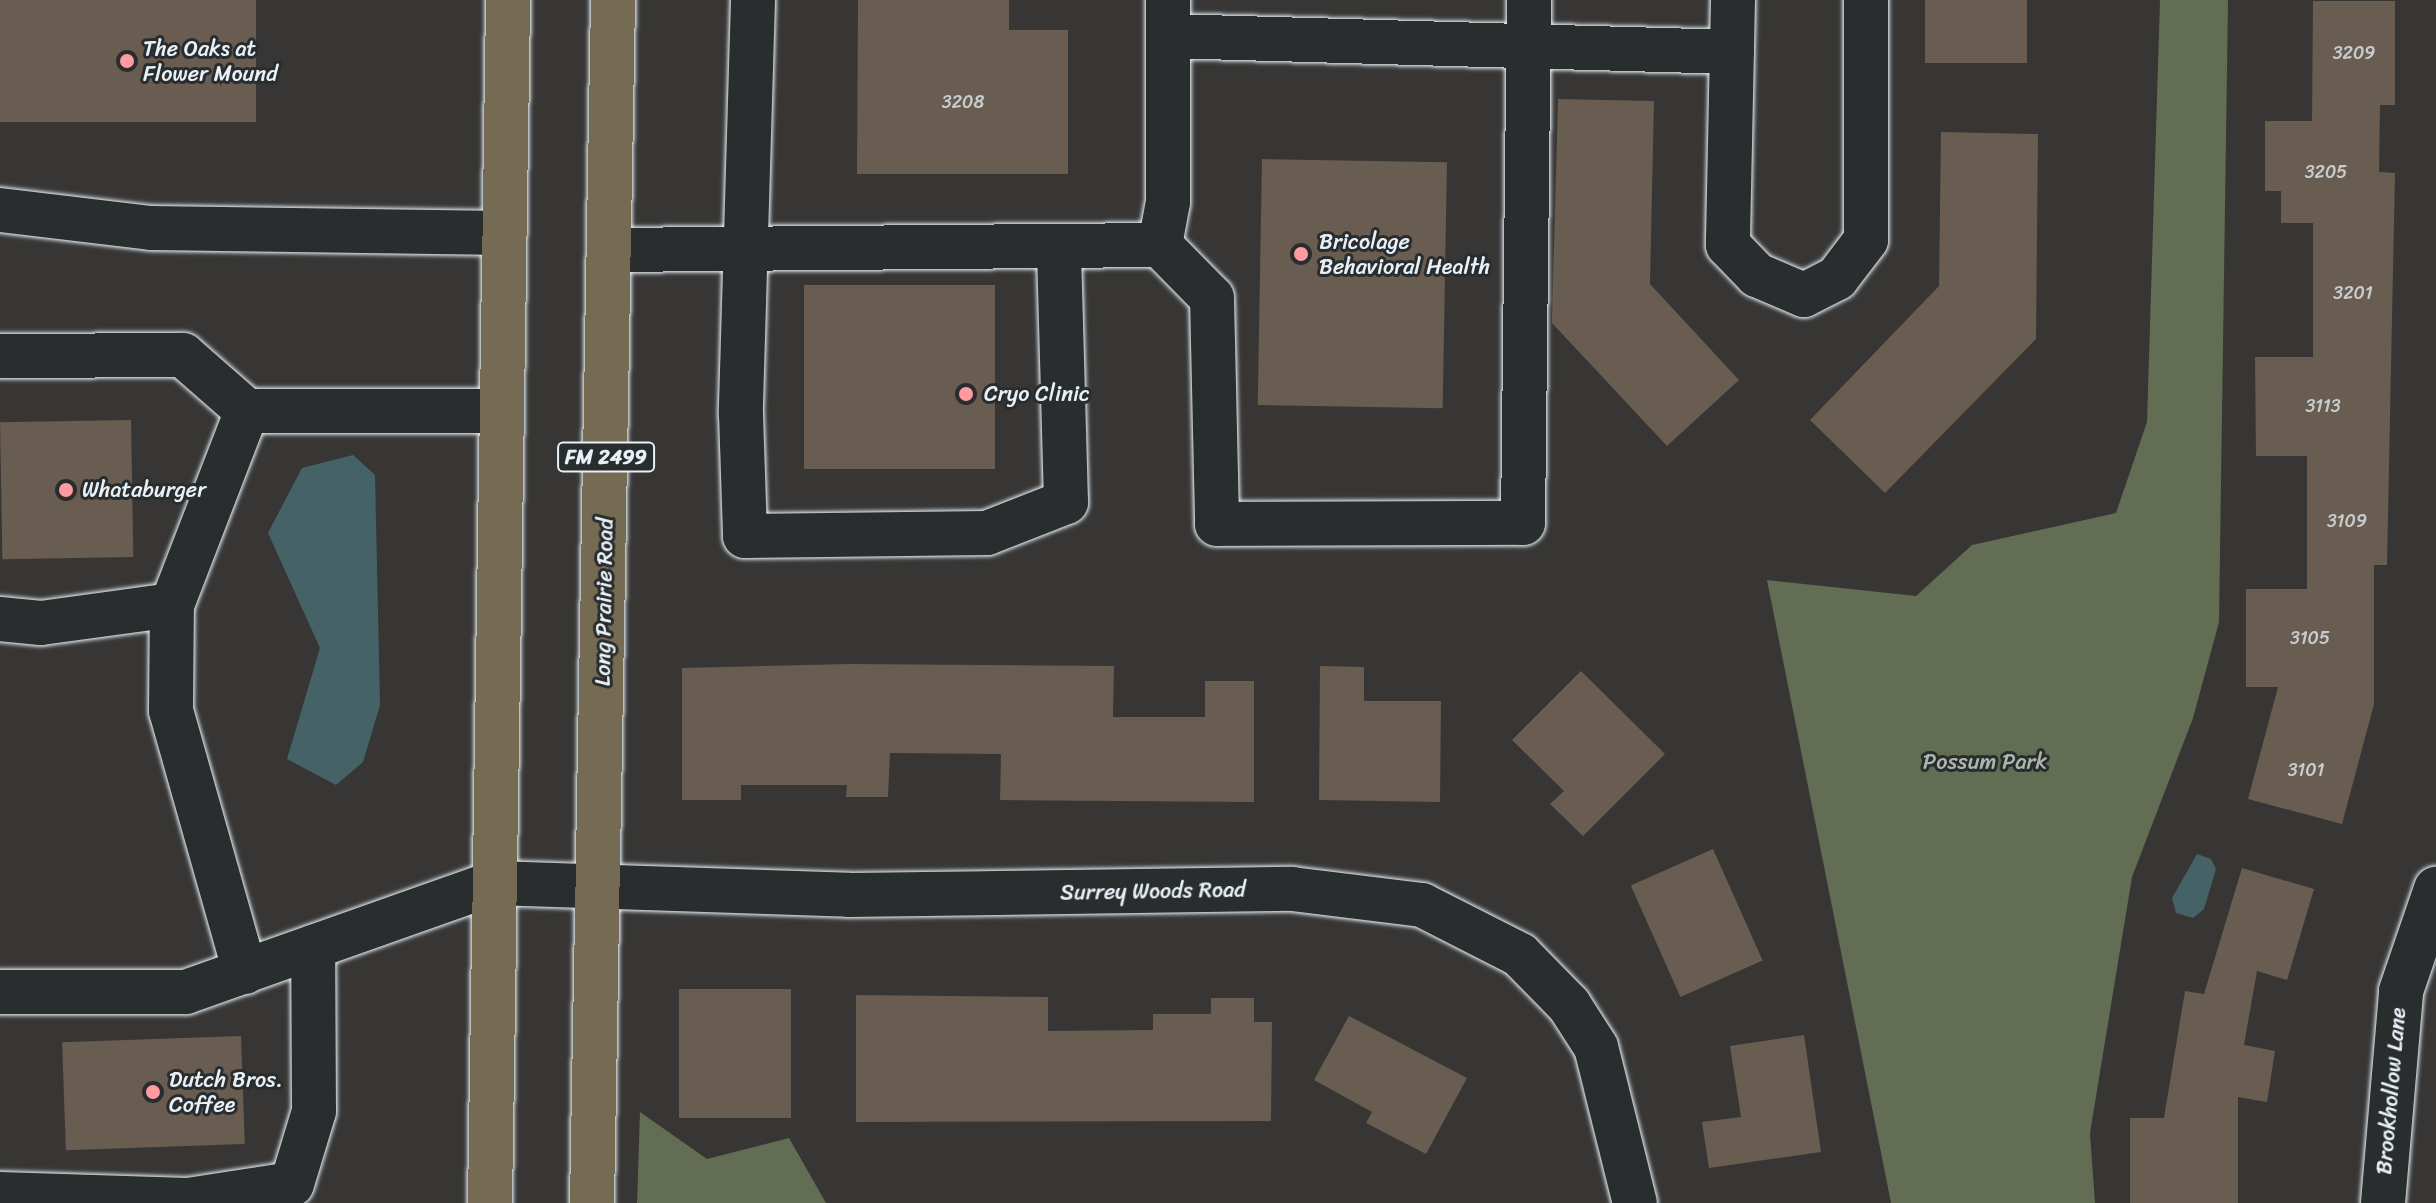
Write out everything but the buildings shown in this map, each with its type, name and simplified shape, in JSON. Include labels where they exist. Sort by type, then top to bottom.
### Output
[{"type":"main road","points":[[490,1203],[499,233],[508,0]]},
{"type":"main road","name":"Long Prairie Road","points":[[592,1203],[600,887],[613,0]]},
{"type":"street","points":[[753,0],[745,250],[745,536],[987,533],[1066,502],[1059,250]]},
{"type":"street","points":[[609,250],[1059,250],[1160,245],[1212,298],[1217,524],[1523,523],[1529,0]]},
{"type":"street","points":[[1733,0],[1728,245],[1757,275],[1804,295],[1837,278],[1866,240],[1866,0]]},
{"type":"street","points":[[1160,245],[1168,202],[1168,18],[1529,46],[1732,52]]},
{"type":"street","points":[[0,210],[151,228],[499,233]]},
{"type":"street","points":[[0,356],[183,355],[247,411],[498,411]]},
{"type":"street","points":[[245,972],[171,711],[172,605],[247,411]]},
{"type":"street","points":[[0,619],[41,623],[172,605]]},
{"type":"street","points":[[0,992],[186,992],[494,883]]},
{"type":"street","name":"Surrey Woods Road","points":[[494,883],[849,895],[1292,889],[1422,905],[1520,955],[1569,1005],[1596,1047],[1635,1203]]},
{"type":"street","name":"Brookhollow Lane","points":[[2383,1203],[2396,1019],[2435,897]]},
{"type":"street","points":[[0,1194],[188,1200],[292,1184],[314,1111],[313,947]]},
{"type":"green space","name":"Possum Park","points":[[2160,0],[2228,0],[2219,622],[2193,718],[2132,877],[2090,1133],[2095,1203],[1891,1203],[1767,580],[1916,596],[1972,545],[2116,513],[2147,422]]},
{"type":"green space","points":[[640,1112],[707,1159],[789,1138],[826,1203],[637,1203]]},
{"type":"water","points":[[353,455],[375,475],[380,705],[363,762],[336,785],[287,759],[320,648],[268,533],[302,468]]},
{"type":"water","points":[[2197,854],[2211,859],[2216,869],[2204,909],[2193,918],[2176,913],[2172,898]]},
{"type":"place","name":"The Oaks at Flower Mound","points":[[127,61]]},
{"type":"place","name":"Bricolage Behavioral Health","points":[[1301,254]]},
{"type":"place","name":"Cryo Clinic","points":[[966,394]]},
{"type":"place","name":"Whataburger","points":[[66,490]]},
{"type":"place","name":"Dutch Bros. Coffee","points":[[153,1092]]}]
